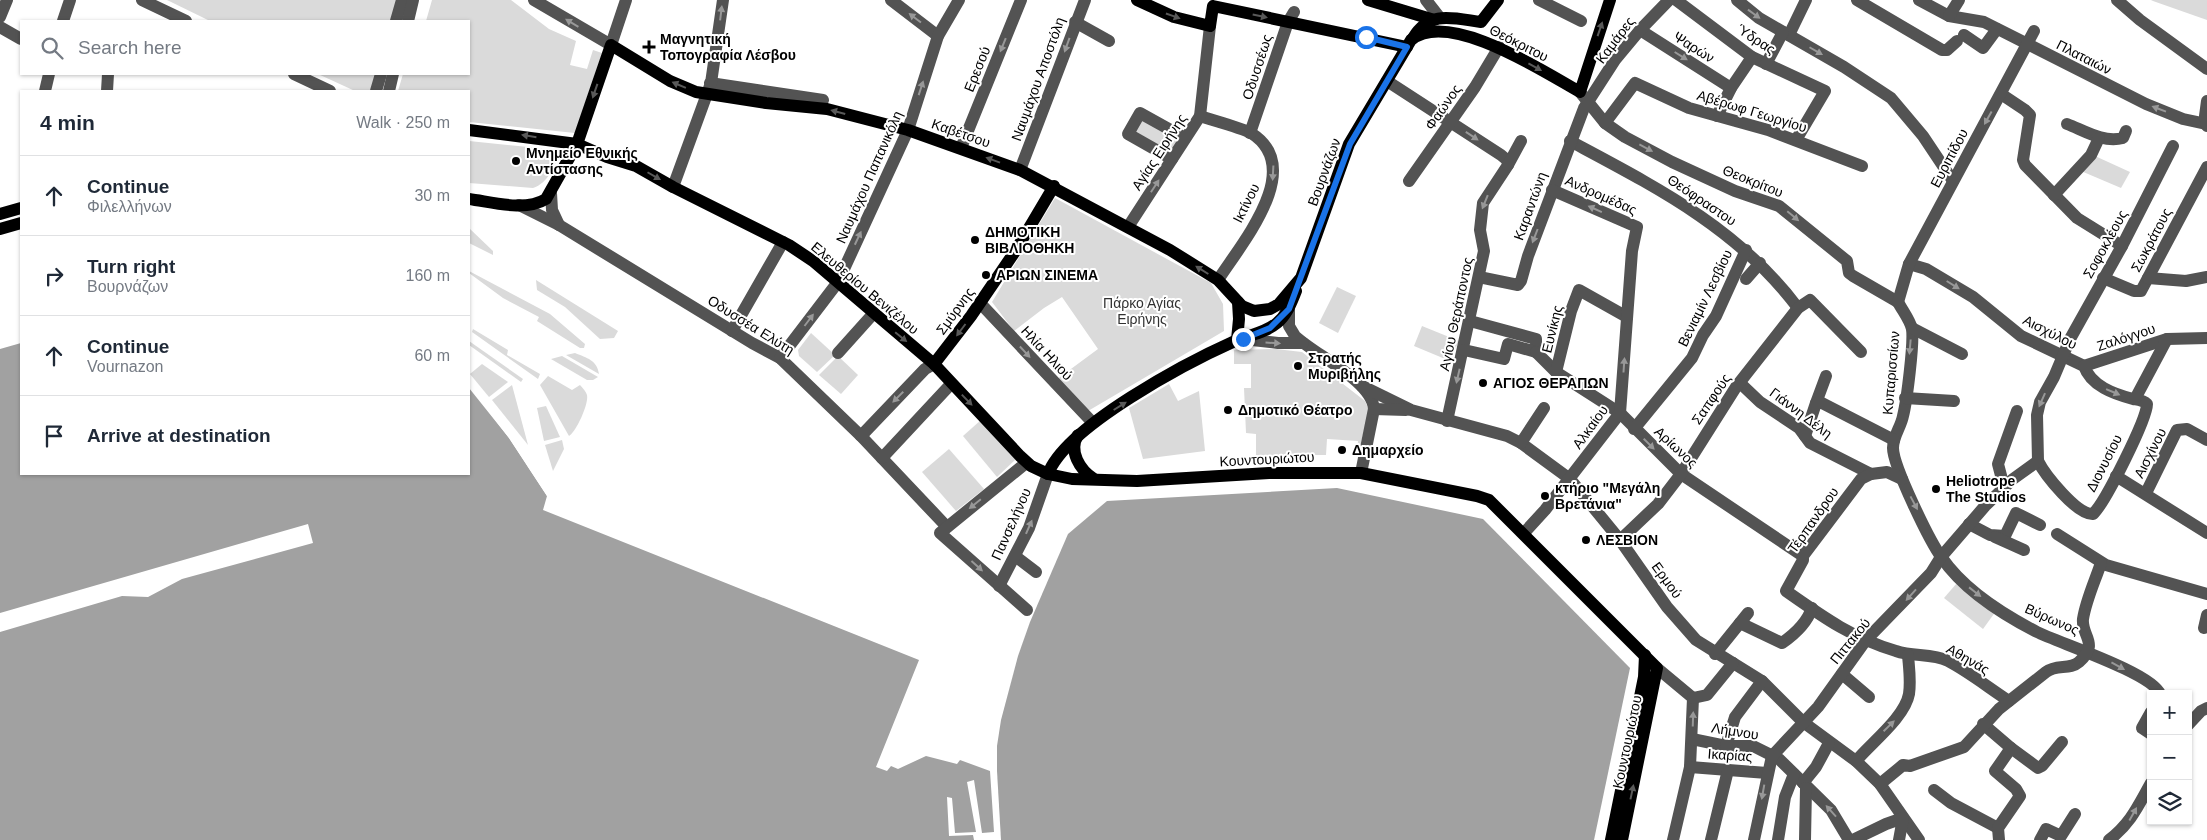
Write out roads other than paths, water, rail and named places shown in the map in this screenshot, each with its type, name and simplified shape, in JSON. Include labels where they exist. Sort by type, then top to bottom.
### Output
[{"type":"main road","points":[[1137,0],[1174,17],[1210,26]]},
{"type":"main road","points":[[1368,0],[1435,19],[1481,22]]},
{"type":"main road","points":[[1483,40],[1478,33],[1481,22],[1498,0]]},
{"type":"main road","points":[[1584,96],[1610,0]]},
{"type":"main road","points":[[1213,3],[1291,17],[1409,44]]},
{"type":"main road","name":"Αγίας Ειρήνης","points":[[1210,26],[1213,3]]},
{"type":"main road","name":"Βουρνάζων","points":[[1274,307],[1284,300],[1301,278],[1350,144],[1409,44],[1422,25],[1435,19]]},
{"type":"main road","points":[[1459,36],[1465,34],[1468,29],[1466,22],[1462,20]]},
{"type":"main road","name":"Θεόκριτου","points":[[1409,44],[1419,34],[1429,32],[1483,40],[1499,47],[1584,96]]},
{"type":"main road","name":"Καβέτσου","points":[[611,45],[670,81],[827,109],[908,130],[1020,170],[1054,186],[1128,227],[1218,280],[1244,307],[1254,311],[1274,307]]},
{"type":"main road","points":[[470,199],[519,205],[540,202],[551,193],[577,144],[611,45]]},
{"type":"main road","name":"Ελευθερίου Βενιζέλου","points":[[470,130],[577,144],[607,157],[636,166],[673,188],[783,242],[813,261],[934,364],[1026,463],[1048,474]]},
{"type":"main road","name":"Σμύρνης","points":[[934,364],[980,304],[1016,250],[1054,186]]},
{"type":"main road","points":[[0,214],[20,208]]},
{"type":"main road","points":[[0,229],[20,222]]},
{"type":"main road","points":[[1048,474],[1052,463],[1080,433],[1093,423],[1182,367],[1240,339],[1270,328],[1289,309],[1301,278]]},
{"type":"main road","points":[[1238,302],[1240,339]]},
{"type":"main road","points":[[1080,433],[1074,445],[1077,457],[1082,470],[1094,479]]},
{"type":"main road","name":"Κουντουριώτου","points":[[1048,474],[1072,479],[1094,479],[1108,482],[1269,473],[1361,473],[1483,497],[1489,500],[1657,668],[1622,840]]},
{"type":"main road","name":"Κουντουριώτου","points":[[1611,840],[1644,677],[1645,655]]},
{"type":"street","points":[[0,17],[7,0]]},
{"type":"street","points":[[63,20],[70,0]]},
{"type":"street","points":[[142,0],[184,20]]},
{"type":"street","points":[[396,20],[402,0]]},
{"type":"street","points":[[408,20],[413,0]]},
{"type":"street","points":[[534,0],[611,45],[626,0]]},
{"type":"street","points":[[673,188],[709,87],[723,0]]},
{"type":"street","points":[[891,0],[938,36]]},
{"type":"street","name":"Ναυμάχου Παπανικόλη","points":[[780,358],[838,282],[908,130],[938,36],[959,0]]},
{"type":"street","name":"Ερεσού","points":[[961,148],[1021,0]]},
{"type":"street","name":"Ναυμάχου Αποστόλη","points":[[1020,170],[1085,0]]},
{"type":"street","points":[[1426,0],[1435,19]]},
{"type":"street","points":[[1539,0],[1560,5],[1581,21]]},
{"type":"street","name":"Καμάρες","points":[[1584,96],[1640,30],[1669,0]]},
{"type":"street","name":"Ύδρας","points":[[1676,0],[1752,57],[1825,91],[1796,140]]},
{"type":"street","points":[[1737,0],[1782,31],[1844,67],[1891,98],[1923,136],[1953,181]]},
{"type":"street","points":[[1766,64],[1782,31],[1806,0]]},
{"type":"street","points":[[1857,0],[1944,51],[1960,38],[1983,48],[1997,29]]},
{"type":"street","points":[[1920,0],[1949,16],[1960,0]]},
{"type":"street","points":[[2117,0],[2140,20],[2207,70]]},
{"type":"street","name":"Πλαταιών","points":[[1949,16],[1977,20],[2084,68],[2146,104],[2184,119],[2206,125]]},
{"type":"street","name":"Οδυσσέως","points":[[1250,133],[1291,17]]},
{"type":"street","points":[[1075,22],[1108,41]]},
{"type":"street","name":"Αγίας Ειρήνης","points":[[1128,227],[1200,116],[1210,26]]},
{"type":"street","points":[[0,27],[20,38]]},
{"type":"street","name":"Ψαρών","points":[[1640,30],[1732,88]]},
{"type":"street","name":"Ευριπίδου","points":[[1898,302],[1909,264],[2034,32]]},
{"type":"street","name":"Φαώνος","points":[[1408,181],[1475,87],[1499,47]]},
{"type":"street","points":[[1717,116],[1752,57]]},
{"type":"street","points":[[45,90],[49,75]]},
{"type":"street","points":[[107,90],[108,75]]},
{"type":"street","points":[[296,75],[328,90]]},
{"type":"street","points":[[376,90],[381,75]]},
{"type":"street","points":[[389,90],[393,75]]},
{"type":"street","points":[[1387,81],[1450,122],[1507,163]]},
{"type":"street","name":"Αβέρωφ Γεωργίου","points":[[1605,123],[1635,83],[1675,102],[1796,140],[1862,166]]},
{"type":"street","points":[[709,87],[823,100]]},
{"type":"street","points":[[2001,94],[2029,113],[2023,160],[2077,218],[2122,246]]},
{"type":"street","name":"Θεόκριτου","points":[[1584,96],[1605,123]]},
{"type":"street","name":"Καραντώνη","points":[[1479,277],[1512,285],[1518,285],[1521,281],[1584,96]]},
{"type":"street","points":[[2206,125],[2207,101]]},
{"type":"street","points":[[1172,159],[1128,134],[1140,113],[1185,138]]},
{"type":"street","name":"Ικτίνου","points":[[1200,116],[1250,133],[1271,156],[1274,170],[1272,185],[1256,221],[1218,280]]},
{"type":"street","name":"Θεοκρίτου","points":[[1605,123],[1625,137],[1672,162],[1786,210],[1846,260],[1849,272],[1853,276],[1898,302]]},
{"type":"street","points":[[2067,124],[2099,138],[2115,140],[2123,138],[2126,130]]},
{"type":"street","points":[[2054,195],[2091,155],[2099,138]]},
{"type":"street","name":"Αγίου Θεράποντος","points":[[1447,420],[1464,350],[1484,251],[1480,230],[1484,203],[1521,141]]},
{"type":"street","name":"Θεόφραστου","points":[[1570,141],[1687,205],[1746,250],[1760,263],[1798,308]]},
{"type":"street","name":"Σοφοκλέους","points":[[2038,461],[2037,415],[2040,402],[2070,339],[2122,246],[2173,146]]},
{"type":"street","name":"Σωκράτους","points":[[2103,278],[2138,292],[2148,278],[2207,168]]},
{"type":"street","name":"Ανδρομέδας","points":[[1552,190],[1637,228]]},
{"type":"street","points":[[551,193],[552,210],[558,225]]},
{"type":"street","name":"Οδυσσέα Ελύτη","points":[[519,205],[558,225],[732,331],[780,358],[882,458],[943,530],[999,586],[1027,610]]},
{"type":"street","name":"Αλκαίου","points":[[1524,533],[1570,479],[1620,414],[1632,251],[1637,228]]},
{"type":"street","points":[[732,331],[783,242]]},
{"type":"street","name":"Βενιαμίν Λεσβίου","points":[[1634,429],[1692,358],[1703,335],[1716,316],[1746,250]]},
{"type":"street","points":[[1746,279],[1760,263]]},
{"type":"street","name":"Αισχύλου","points":[[1909,264],[1929,270],[1972,297],[2021,336],[2084,366],[2095,383],[2121,396],[2146,402],[2147,408]]},
{"type":"street","points":[[2148,278],[2186,281],[2207,277]]},
{"type":"street","name":"Ευνίκης","points":[[1556,372],[1580,290],[1627,317]]},
{"type":"street","name":"Σαπφούς","points":[[1620,540],[1658,504],[1680,474],[1716,416],[1798,308],[1810,300],[1861,352]]},
{"type":"street","name":"Κυπαρισσίων","points":[[1898,302],[1912,328],[1903,417],[1894,440],[1893,454],[1902,479],[1941,557]]},
{"type":"street","name":"Ηλία Ηλιού","points":[[980,304],[1093,423]]},
{"type":"street","points":[[1289,309],[1292,332],[1303,344]]},
{"type":"street","points":[[838,353],[873,314]]},
{"type":"street","name":"Αρίωνος","points":[[1470,321],[1536,339],[1536,352],[1556,372],[1620,414],[1680,474],[1803,556]]},
{"type":"street","points":[[1912,328],[1962,354]]},
{"type":"street","name":"Ζαλόγγου","points":[[2084,366],[2168,340],[2207,338]]},
{"type":"street","points":[[1240,339],[1303,344]]},
{"type":"street","points":[[2135,399],[2168,340]]},
{"type":"street","name":"Ερμού","points":[[1303,344],[1362,386],[1411,410],[1496,431],[1521,443],[1570,479],[1620,540],[1658,595],[1686,629],[1715,654],[1762,681],[1803,722],[1829,743],[1856,761],[1880,784],[1919,840]]},
{"type":"street","points":[[1464,350],[1504,359],[1508,344],[1536,352]]},
{"type":"street","name":"Σμύρνης","points":[[861,436],[925,369],[934,364]]},
{"type":"street","points":[[1804,436],[1826,376]]},
{"type":"street","name":"Γιάννη Δέλη","points":[[1740,383],[1760,402],[1799,428],[1810,442],[1870,474],[1887,472],[1902,479]]},
{"type":"street","points":[[882,458],[951,384]]},
{"type":"street","points":[[1361,473],[1374,409],[1371,397],[1362,386]]},
{"type":"street","points":[[1905,398],[1954,401]]},
{"type":"street","points":[[1816,403],[1823,403],[1894,440]]},
{"type":"street","points":[[1521,443],[1544,408]]},
{"type":"street","name":"Διονυσίου","points":[[2038,461],[2046,475],[2061,492],[2089,514],[2097,510],[2116,476],[2147,408]]},
{"type":"street","points":[[1374,409],[1411,410]]},
{"type":"street","points":[[2004,487],[1998,464],[2017,411]]},
{"type":"street","name":"Αισχίνου","points":[[2146,493],[2178,430],[2182,428],[2187,429],[2207,440]]},
{"type":"street","name":"Πιττακού","points":[[1772,756],[1803,722],[1842,674],[1866,640],[1931,573],[1941,557],[1969,524],[2004,487],[2038,461]]},
{"type":"street","points":[[943,530],[1026,463]]},
{"type":"street","name":"Πανσελήνου","points":[[999,586],[1028,528],[1048,474]]},
{"type":"street","name":"Τέρπανδρου","points":[[1786,589],[1803,560],[1803,556],[1860,479],[1870,474]]},
{"type":"street","points":[[2116,476],[2146,493],[2207,533]]},
{"type":"street","points":[[1990,535],[2006,535],[2016,513],[2040,525]]},
{"type":"street","points":[[1969,524],[2024,550]]},
{"type":"street","points":[[2057,534],[2101,563],[2207,594]]},
{"type":"street","points":[[1015,556],[1036,572]]},
{"type":"street","name":"Βύρωνος","points":[[1941,557],[1959,580],[2006,614],[2051,638],[2088,651],[2159,690]]},
{"type":"street","points":[[1880,784],[1903,765],[1910,766],[1964,746],[1983,724],[2050,669],[2078,663],[2088,651],[2089,638],[2083,620],[2101,563]]},
{"type":"street","name":"Αθηνάς","points":[[1786,589],[1807,607],[1812,608],[1838,628],[1908,655],[1935,657],[1947,661],[2009,701]]},
{"type":"street","points":[[1715,654],[1744,618],[1782,643],[1809,617],[1812,608]]},
{"type":"street","points":[[2204,628],[2207,615]]},
{"type":"street","points":[[1856,761],[1900,714],[1905,704],[1909,693],[1908,655]]},
{"type":"street","points":[[1693,698],[1706,695],[1733,663]]},
{"type":"street","points":[[1657,668],[1693,698]]},
{"type":"street","points":[[1842,674],[1869,697]]},
{"type":"street","points":[[1726,746],[1735,717],[1762,681]]},
{"type":"street","points":[[1673,840],[1690,767],[1693,698]]},
{"type":"street","points":[[2192,721],[2201,711],[2207,708]]},
{"type":"street","points":[[2147,719],[2142,728],[2147,731]]},
{"type":"street","points":[[1983,724],[2038,768],[2062,742]]},
{"type":"street","name":"Λήμνου","points":[[1692,739],[1726,746],[1753,746],[1779,759],[1834,813],[1849,840]]},
{"type":"street","points":[[1778,840],[1785,797],[1816,767],[1829,743]]},
{"type":"street","points":[[1934,790],[1999,834],[2020,796],[2016,789],[1995,771],[2011,748]]},
{"type":"street","points":[[1754,840],[1772,756]]},
{"type":"street","name":"Ικαρίας","points":[[1690,767],[1767,773]]},
{"type":"street","points":[[1711,840],[1728,770]]},
{"type":"street","points":[[1801,781],[1805,840]]},
{"type":"street","points":[[2113,839],[2130,820],[2147,790]]},
{"type":"street","points":[[2040,840],[2046,829],[2061,836],[2075,814]]},
{"type":"street","points":[[1854,840],[1903,818],[1899,840]]},
{"type":"place","name":"Μαγνητική Τοπογραφία Λέσβου","points":[[649,47]]},
{"type":"place","name":"Μνημείο Εθνικής Αντίστασης","points":[[516,161]]},
{"type":"place","name":"ΔΗΜΟΤΙΚΗ ΒΙΒΛΙΟΘΗΚΗ","points":[[975,240]]},
{"type":"place","name":"ΑΡΙΩΝ ΣΙΝΕΜΑ","points":[[986,275]]},
{"type":"place","name":"Στρατής Μυριβήλης","points":[[1298,366]]},
{"type":"place","name":"ΑΓΙΟΣ ΘΕΡΑΠΩΝ","points":[[1483,383]]},
{"type":"place","name":"Δημοτικό Θέατρο","points":[[1228,410]]},
{"type":"place","name":"Δημαρχείο","points":[[1342,450]]},
{"type":"place","name":"Heliotrope The Studios","points":[[1936,489]]},
{"type":"place","name":"κτήριο \"Μεγάλη Βρετάνια\"","points":[[1545,496]]},
{"type":"place","name":"ΛΕΣΒΙΟΝ","points":[[1586,540]]},
{"type":"park label","name":"Πάρκο Αγίας Ειρήνης","points":[[1142,312]]}]
